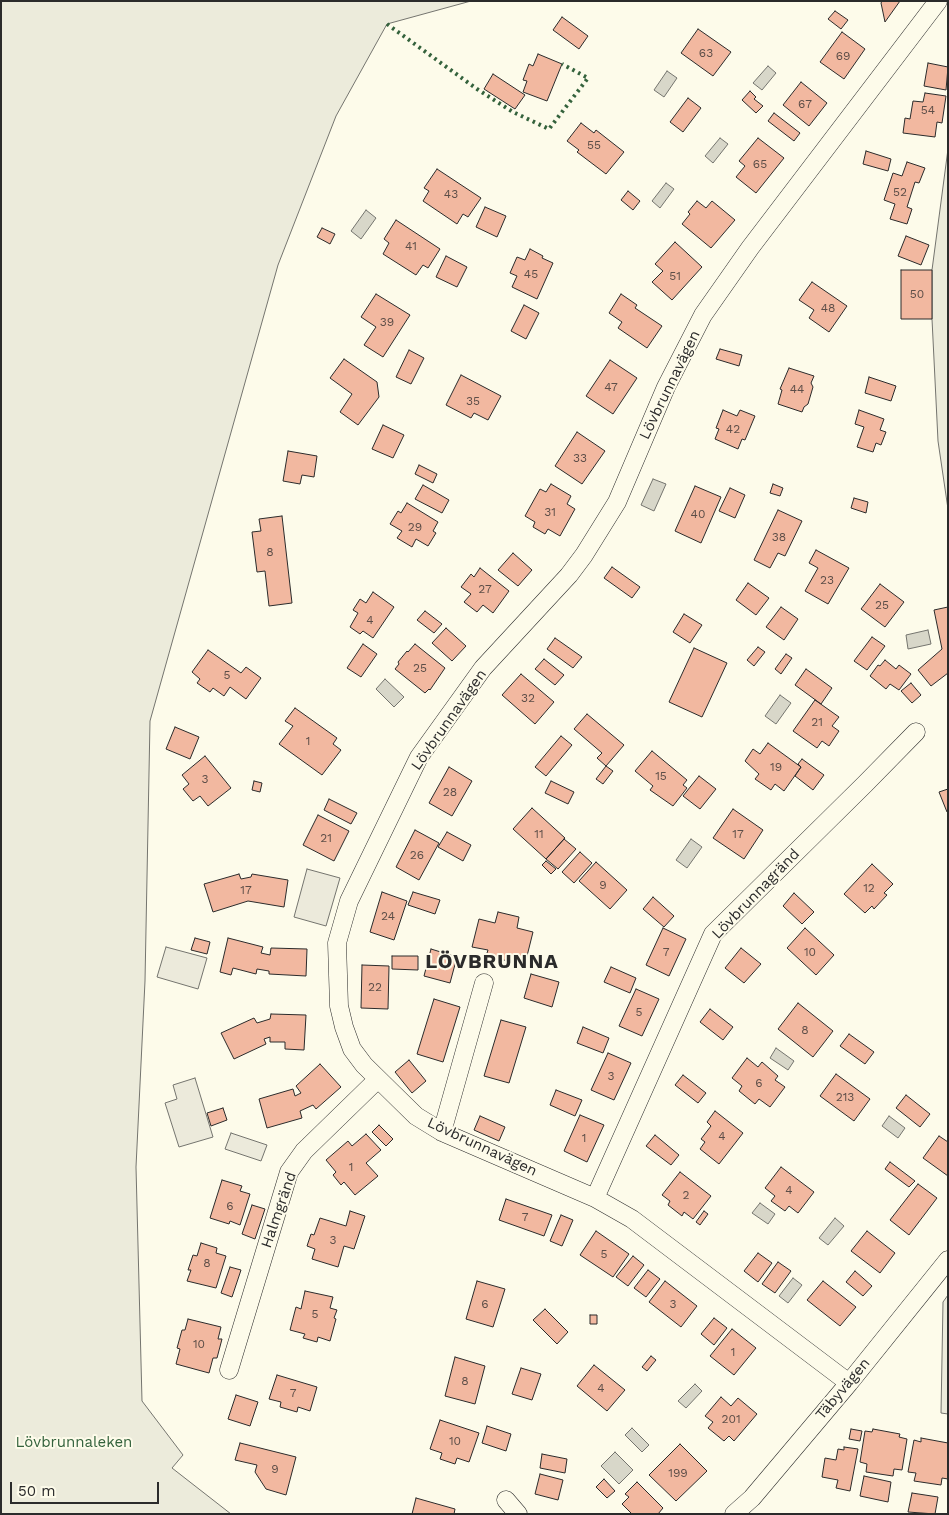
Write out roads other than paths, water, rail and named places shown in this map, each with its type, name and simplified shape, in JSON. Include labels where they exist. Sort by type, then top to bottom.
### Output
[{"type":"street","name":"Lövbrunnavägen","points":[[849,1383],[632,1219],[595,1198],[442,1132],[416,1116],[378,1080],[352,1049],[339,1006],[337,943],[349,901],[419,758],[483,668],[584,555],[617,502],[666,387],[703,316],[750,248],[938,1]]},
{"type":"street","name":"Lövbrunnagränd","points":[[595,1198],[712,934],[916,732]]},
{"type":"street","points":[[442,1132],[484,983]]},
{"type":"street","name":"Halmgränd","points":[[229,1370],[289,1172],[304,1151],[378,1080]]},
{"type":"street","name":"Täbyvägen","points":[[734,1514],[752,1498],[849,1383],[948,1260]]},
{"type":"street","points":[[506,1500],[518,1514]]},
{"type":"district","name":"LÖVBRUNNA","points":[[492,962]]},
{"type":"park label","name":"Lövbrunnaleken","points":[[74,1443]]}]
